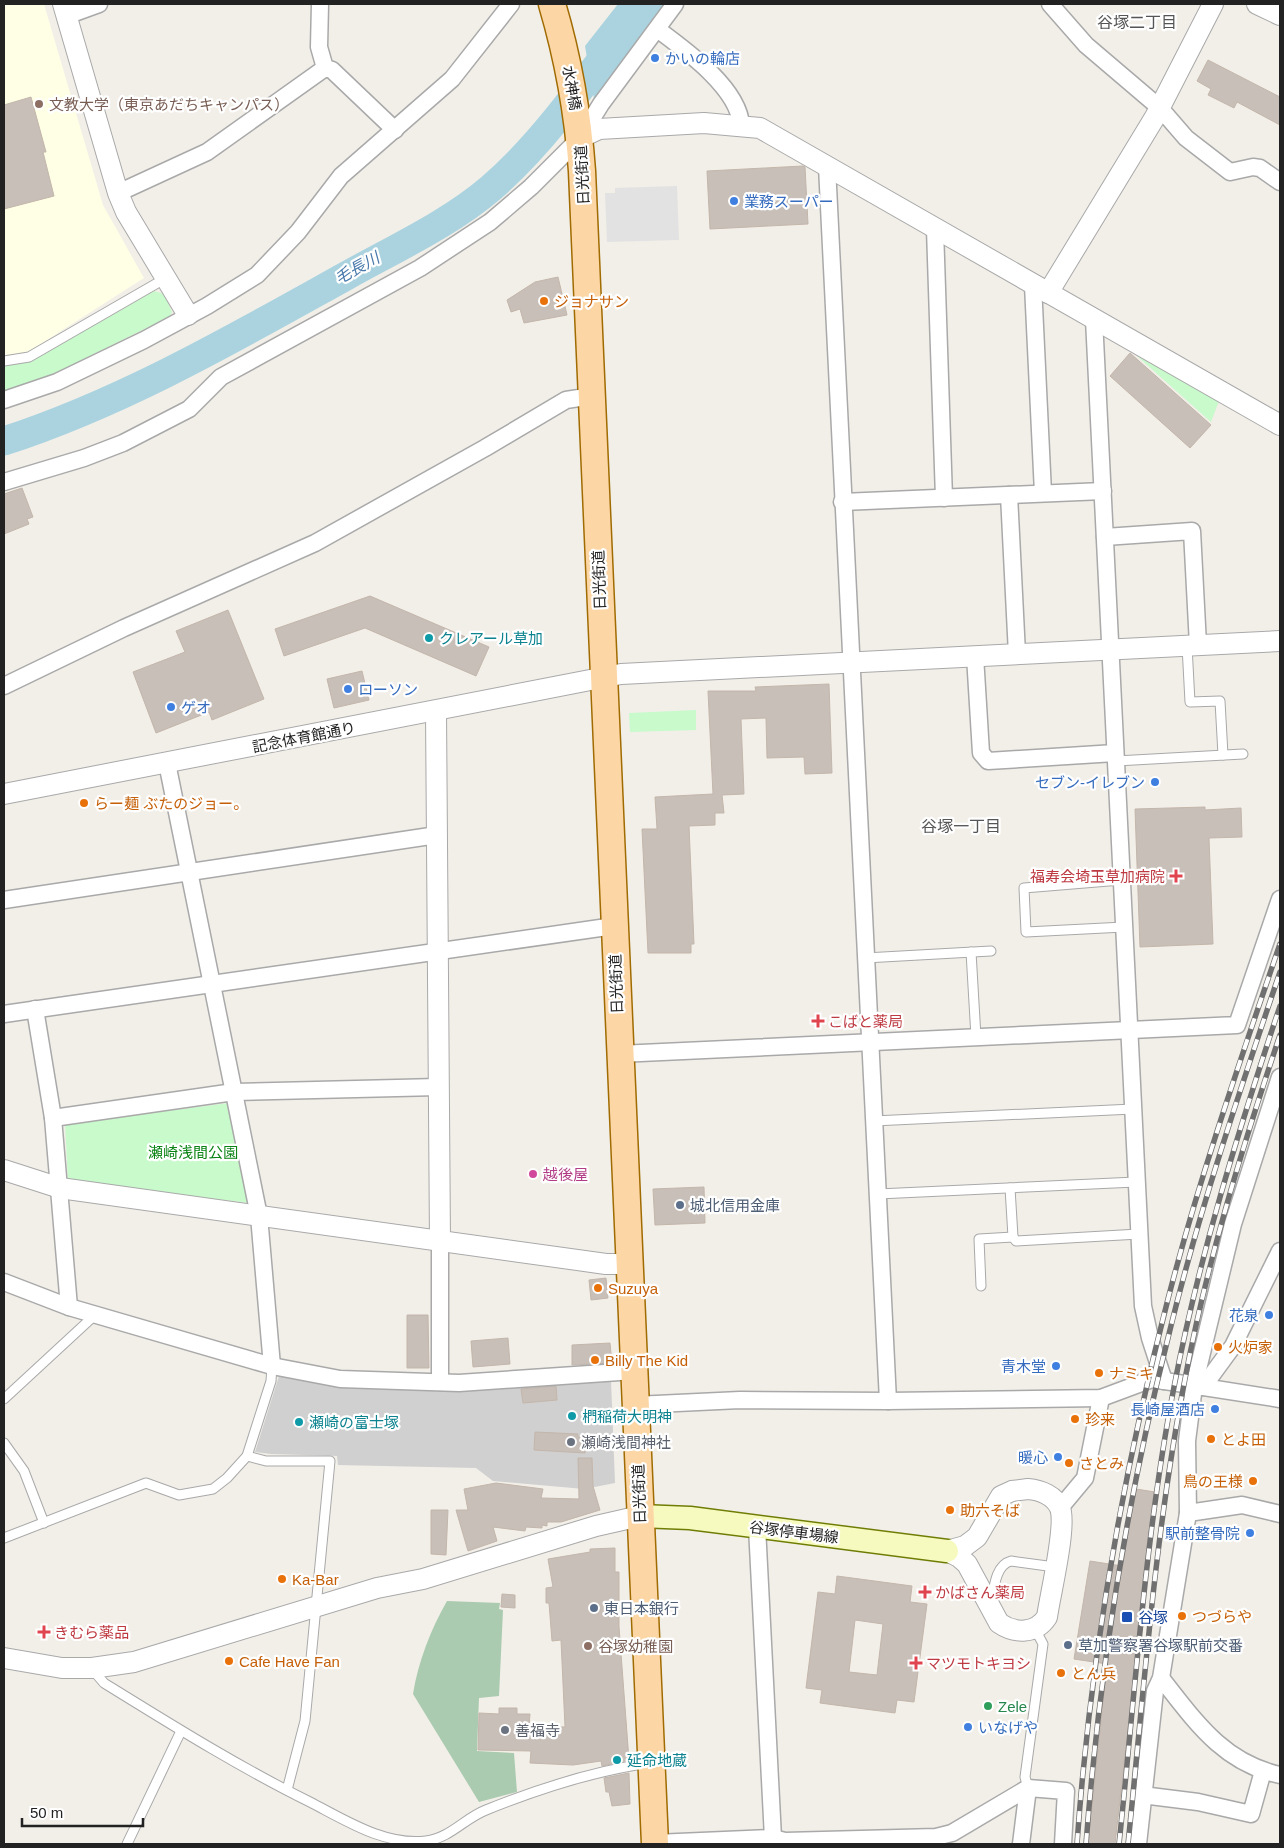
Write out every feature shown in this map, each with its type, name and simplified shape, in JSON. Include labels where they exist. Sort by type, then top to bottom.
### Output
[{"type":"main road","points":[[552,4],[564,47]]},
{"type":"main road","points":[[564,47],[566,4]]},
{"type":"main road","name":"水神橋","points":[[564,47],[579,131]]},
{"type":"main road","name":"日光街道","points":[[579,131],[655,1844]]},
{"type":"main road","name":"谷塚停車場線","points":[[640,1516],[679,1517],[948,1551]]},
{"type":"street","points":[[98,4],[65,10],[118,193],[126,212],[188,315]]},
{"type":"street","points":[[4,400],[57,382],[144,340],[257,276],[298,232],[341,176],[452,80],[511,4]]},
{"type":"street","points":[[4,482],[84,458],[123,442],[188,409],[221,377],[420,268],[490,222],[531,187],[579,131],[675,4]]},
{"type":"street","points":[[1050,4],[1086,45],[1160,108],[1186,138],[1230,172],[1252,167],[1260,168],[1280,182]]},
{"type":"street","points":[[1043,493],[1040,289],[1160,108],[1213,4]]},
{"type":"street","points":[[1257,4],[1280,15]]},
{"type":"street","points":[[321,5],[319,47],[325,68]]},
{"type":"street","points":[[657,29],[694,57],[738,106],[741,125]]},
{"type":"street","points":[[118,193],[207,152],[325,68]]},
{"type":"street","points":[[325,68],[332,70],[394,130]]},
{"type":"street","points":[[579,131],[704,124],[741,125],[760,128],[1280,425]]},
{"type":"street","points":[[826,166],[888,1401]]},
{"type":"street","points":[[935,229],[944,498]]},
{"type":"street","points":[[1094,319],[1139,1234],[1144,1306],[1150,1338],[1164,1381]]},
{"type":"street","points":[[4,686],[124,628],[315,544],[566,400],[592,396]]},
{"type":"street","points":[[842,502],[1103,491]]},
{"type":"street","points":[[1009,495],[1017,654]]},
{"type":"street","points":[[1105,537],[1192,531],[1192,645]]},
{"type":"street","name":"記念体育館通り","points":[[4,794],[603,677],[850,662],[1280,641]]},
{"type":"street","points":[[975,656],[981,753],[988,761],[1116,757]]},
{"type":"street","points":[[436,711],[440,1382]]},
{"type":"street","points":[[167,763],[259,1216],[272,1366]]},
{"type":"street","points":[[4,900],[437,835]]},
{"type":"street","points":[[619,1054],[1237,1025],[1280,899]]},
{"type":"street","points":[[4,1014],[614,926]]},
{"type":"street","points":[[36,1009],[53,1118],[70,1307]]},
{"type":"street","points":[[1138,1844],[1155,1691],[1161,1678],[1188,1513],[1187,1441],[1233,1224],[1280,1077]]},
{"type":"street","points":[[53,1118],[234,1092],[438,1088]]},
{"type":"street","points":[[4,1170],[60,1188],[606,1264],[628,1264]]},
{"type":"street","points":[[1198,1387],[1233,1346],[1280,1251]]},
{"type":"street","points":[[4,1282],[70,1307],[96,1313],[272,1366],[340,1379],[459,1383],[634,1371]]},
{"type":"street","points":[[636,1405],[740,1400],[888,1401],[1101,1398],[1152,1379],[1280,1399]]},
{"type":"street","points":[[1060,1508],[1084,1478],[1101,1398]]},
{"type":"street","points":[[1012,1490],[1038,1490],[1052,1497],[1060,1508],[1062,1523],[1047,1617],[1035,1629],[1027,1631],[1005,1627],[999,1623],[967,1564],[959,1556],[948,1551],[965,1546],[977,1537],[1001,1496],[1012,1490]]},
{"type":"street","points":[[1188,1513],[1242,1505],[1280,1514]]},
{"type":"street","points":[[4,1658],[62,1668],[92,1668],[134,1662],[377,1588],[423,1579],[617,1519],[640,1516]]},
{"type":"street","points":[[757,1527],[773,1838]]},
{"type":"street","points":[[1161,1678],[1194,1721],[1222,1749],[1263,1771],[1280,1775]]},
{"type":"street","points":[[1142,1795],[1198,1802],[1251,1814],[1263,1771]]},
{"type":"street","points":[[655,1844],[773,1838],[784,1841],[909,1841],[936,1837],[952,1832],[1028,1788],[1066,1791],[1063,1844]]},
{"type":"street","points":[[1022,1844],[1028,1788]]},
{"type":"lane","points":[[4,361],[28,357],[167,278]]},
{"type":"lane","points":[[1192,645],[1190,702],[1220,701],[1223,755]]},
{"type":"lane","points":[[1116,757],[1243,754]]},
{"type":"lane","points":[[1121,880],[1024,888],[1026,932],[1124,927]]},
{"type":"lane","points":[[865,958],[991,951]]},
{"type":"lane","points":[[971,952],[976,1038]]},
{"type":"lane","points":[[873,1121],[1133,1109]]},
{"type":"lane","points":[[878,1194],[1136,1182]]},
{"type":"lane","points":[[1010,1188],[1013,1238]]},
{"type":"lane","points":[[981,1286],[979,1239],[1013,1238],[1016,1241],[1139,1234]]},
{"type":"lane","points":[[4,1399],[96,1313]]},
{"type":"lane","points":[[4,1538],[146,1483],[179,1495],[213,1489],[227,1478],[247,1456],[271,1380],[272,1366]]},
{"type":"lane","points":[[4,1444],[24,1471],[44,1523]]},
{"type":"lane","points":[[247,1456],[266,1461],[330,1461],[305,1721],[287,1790]]},
{"type":"lane","points":[[990,1608],[1000,1567],[1006,1562],[1055,1566]]},
{"type":"lane","points":[[1028,1788],[1025,1777],[1042,1644],[1035,1629]]},
{"type":"lane","points":[[92,1668],[104,1684],[287,1790],[365,1830],[402,1841],[428,1841],[450,1833],[484,1811],[576,1779],[618,1768],[650,1763]]},
{"type":"lane","points":[[127,1844],[181,1730]]},
{"type":"shaded area","name":"文教大学（東京あだちキャンパス）","points":[[4,4],[44,4],[103,205],[144,278],[25,354],[4,356]]},
{"type":"shaded area","points":[[677,186],[679,240],[607,242],[605,193],[615,193],[615,188]]},
{"type":"shaded area","points":[[279,1376],[359,1389],[611,1381],[615,1483],[584,1489],[493,1481],[476,1468],[338,1465],[337,1456],[255,1452]]},
{"type":"shaded area","points":[[447,1601],[500,1603],[499,1609],[503,1610],[499,1696],[479,1698],[477,1751],[514,1753],[517,1792],[479,1802],[413,1694],[426,1646]]},
{"type":"green space","points":[[154,291],[164,294],[172,312],[169,317],[51,375],[4,392],[4,366],[29,362]]},
{"type":"green space","points":[[1138,354],[1219,401],[1211,422],[1137,356]]},
{"type":"green space","points":[[696,710],[696,730],[630,732],[629,713]]},
{"type":"green space","name":"瀬崎浅間公園","points":[[229,1103],[249,1203],[68,1181],[65,1124]]},
{"type":"water","points":[[618,4],[669,4],[595,105],[585,46]]},
{"type":"building","points":[[1208,60],[1280,97],[1280,125],[1237,102],[1234,108],[1208,95],[1211,89],[1197,81]]},
{"type":"building","points":[[31,97],[46,152],[43,152],[54,196],[4,209],[4,105]]},
{"type":"building","points":[[805,167],[808,224],[710,229],[707,171]]},
{"type":"building","points":[[558,277],[567,315],[524,323],[520,309],[511,312],[507,300],[535,282]]},
{"type":"building","points":[[1130,353],[1211,425],[1190,448],[1110,376]]},
{"type":"building","points":[[22,488],[33,517],[27,519],[29,524],[4,534],[4,494]]},
{"type":"building","name":"クレアール草加","points":[[370,596],[489,647],[476,676],[365,628],[284,656],[275,629]]},
{"type":"building","points":[[228,610],[264,699],[212,720],[209,712],[156,733],[133,672],[185,652],[176,631]]},
{"type":"building","name":"ローソン","points":[[362,671],[369,700],[334,708],[327,679]]},
{"type":"building","points":[[829,684],[832,773],[805,774],[804,757],[767,758],[766,718],[741,719],[744,794],[722,795],[724,813],[715,813],[715,825],[689,826],[694,944],[691,944],[691,953],[648,953],[642,829],[657,829],[655,797],[713,794],[708,691],[756,691],[755,687]]},
{"type":"building","points":[[1205,807],[1205,810],[1241,808],[1242,837],[1209,838],[1213,944],[1140,947],[1135,809]]},
{"type":"building","points":[[704,1187],[705,1223],[655,1225],[653,1189]]},
{"type":"building","points":[[606,1278],[608,1298],[591,1300],[589,1280]]},
{"type":"building","points":[[407,1315],[428,1315],[429,1368],[407,1368]]},
{"type":"building","points":[[508,1338],[510,1364],[473,1367],[471,1341]]},
{"type":"building","points":[[610,1343],[612,1363],[572,1365],[572,1345]]},
{"type":"building","points":[[556,1386],[557,1400],[523,1403],[521,1389]]},
{"type":"building","points":[[535,1432],[578,1434],[578,1437],[586,1437],[585,1453],[534,1450]]},
{"type":"building","points":[[578,1458],[592,1458],[593,1486],[600,1510],[561,1522],[547,1522],[547,1526],[542,1525],[542,1528],[526,1527],[525,1531],[493,1527],[497,1541],[468,1551],[456,1510],[468,1510],[464,1489],[496,1483],[543,1489],[541,1498],[579,1499]]},
{"type":"building","points":[[1136,1489],[1155,1492],[1115,1844],[1088,1844],[1107,1664],[1074,1659],[1090,1561],[1122,1566]]},
{"type":"building","points":[[431,1510],[448,1510],[446,1555],[431,1554]]},
{"type":"building","points":[[615,1548],[615,1572],[619,1572],[619,1627],[629,1760],[602,1766],[601,1761],[573,1765],[530,1763],[531,1751],[478,1750],[479,1713],[499,1714],[499,1708],[517,1708],[517,1714],[530,1714],[529,1726],[565,1727],[561,1640],[552,1641],[549,1603],[546,1603],[546,1588],[553,1587],[548,1559],[590,1552],[590,1549]]},
{"type":"building","points":[[837,1576],[912,1586],[910,1602],[927,1604],[914,1702],[897,1700],[895,1713],[820,1703],[822,1690],[806,1688],[818,1592],[835,1594]],"holes":[[[855,1620],[883,1624],[877,1675],[849,1672]]]},
{"type":"building","points":[[502,1594],[515,1595],[515,1608],[501,1607]]},
{"type":"building","points":[[629,1773],[630,1804],[612,1806],[609,1792],[606,1792],[604,1778]]},
{"type":"waterway","name":"毛長川","points":[[4,441],[93,407],[179,367],[402,246],[439,225],[475,201],[513,168],[553,124],[642,4]]},
{"type":"railway","points":[[1077,1844],[1090,1706],[1099,1638],[1122,1501],[1151,1366],[1193,1209],[1280,944]]},
{"type":"railway","points":[[1086,1844],[1098,1717],[1116,1590],[1139,1463],[1153,1400],[1192,1246],[1234,1108],[1280,972]]},
{"type":"railway","points":[[1119,1844],[1148,1558],[1155,1500],[1174,1387],[1207,1243],[1249,1100],[1280,1006]]},
{"type":"railway","points":[[1128,1844],[1158,1552],[1185,1379],[1204,1292],[1226,1206],[1280,1035]]},
{"type":"place","name":"かいの輪店","points":[[655,58]]},
{"type":"place","name":"文教大学（東京あだちキャンパス）","points":[[39,104]]},
{"type":"place","name":"業務スーパー","points":[[734,201]]},
{"type":"place","name":"ジョナサン","points":[[544,301]]},
{"type":"place","name":"クレアール草加","points":[[429,638]]},
{"type":"place","name":"ローソン","points":[[348,689]]},
{"type":"place","name":"ゲオ","points":[[171,707]]},
{"type":"place","name":"セブン-イレブン","points":[[1155,782]]},
{"type":"place","name":"らー麺 ぶたのジョー。","points":[[84,803]]},
{"type":"place","name":"福寿会埼玉草加病院","points":[[1176,876]]},
{"type":"place","name":"こばと薬局","points":[[818,1021]]},
{"type":"place","name":"越後屋","points":[[533,1174]]},
{"type":"place","name":"城北信用金庫","points":[[680,1205]]},
{"type":"place","name":"Suzuya","points":[[598,1288]]},
{"type":"place","name":"花泉","points":[[1269,1315]]},
{"type":"place","name":"火炉家","points":[[1218,1347]]},
{"type":"place","name":"Billy The Kid","points":[[595,1360]]},
{"type":"place","name":"青木堂","points":[[1056,1366]]},
{"type":"place","name":"ナミキ","points":[[1099,1373]]},
{"type":"place","name":"長崎屋酒店","points":[[1215,1409]]},
{"type":"place","name":"椚稲荷大明神","points":[[572,1416]]},
{"type":"place","name":"珍来","points":[[1075,1419]]},
{"type":"place","name":"瀬崎の富士塚","points":[[299,1422]]},
{"type":"place","name":"とよ田","points":[[1211,1439]]},
{"type":"place","name":"瀬崎浅間神社","points":[[571,1442]]},
{"type":"place","name":"暖心","points":[[1058,1457]]},
{"type":"place","name":"さとみ","points":[[1069,1463]]},
{"type":"place","name":"鳥の王様","points":[[1253,1481]]},
{"type":"place","name":"助六そば","points":[[950,1510]]},
{"type":"place","name":"駅前整骨院","points":[[1250,1533]]},
{"type":"place","name":"Ka-Bar","points":[[282,1579]]},
{"type":"place","name":"かばさん薬局","points":[[925,1592]]},
{"type":"place","name":"東日本銀行","points":[[594,1608]]},
{"type":"place","name":"つづらや","points":[[1182,1616]]},
{"type":"place","name":"谷塚","points":[[1127,1617]]},
{"type":"place","name":"きむら薬品","points":[[44,1632]]},
{"type":"place","name":"草加警察署谷塚駅前交番","points":[[1068,1645]]},
{"type":"place","name":"谷塚幼稚園","points":[[588,1646]]},
{"type":"place","name":"Cafe Have Fan","points":[[229,1661]]},
{"type":"place","name":"マツモトキヨシ","points":[[916,1663]]},
{"type":"place","name":"とん兵","points":[[1061,1673]]},
{"type":"place","name":"Zele","points":[[988,1706]]},
{"type":"place","name":"いなげや","points":[[968,1727]]},
{"type":"place","name":"善福寺","points":[[505,1730]]},
{"type":"place","name":"延命地蔵","points":[[617,1760]]},
{"type":"district","name":"谷塚二丁目","points":[[1137,22]]},
{"type":"district","name":"谷塚一丁目","points":[[961,826]]}]
